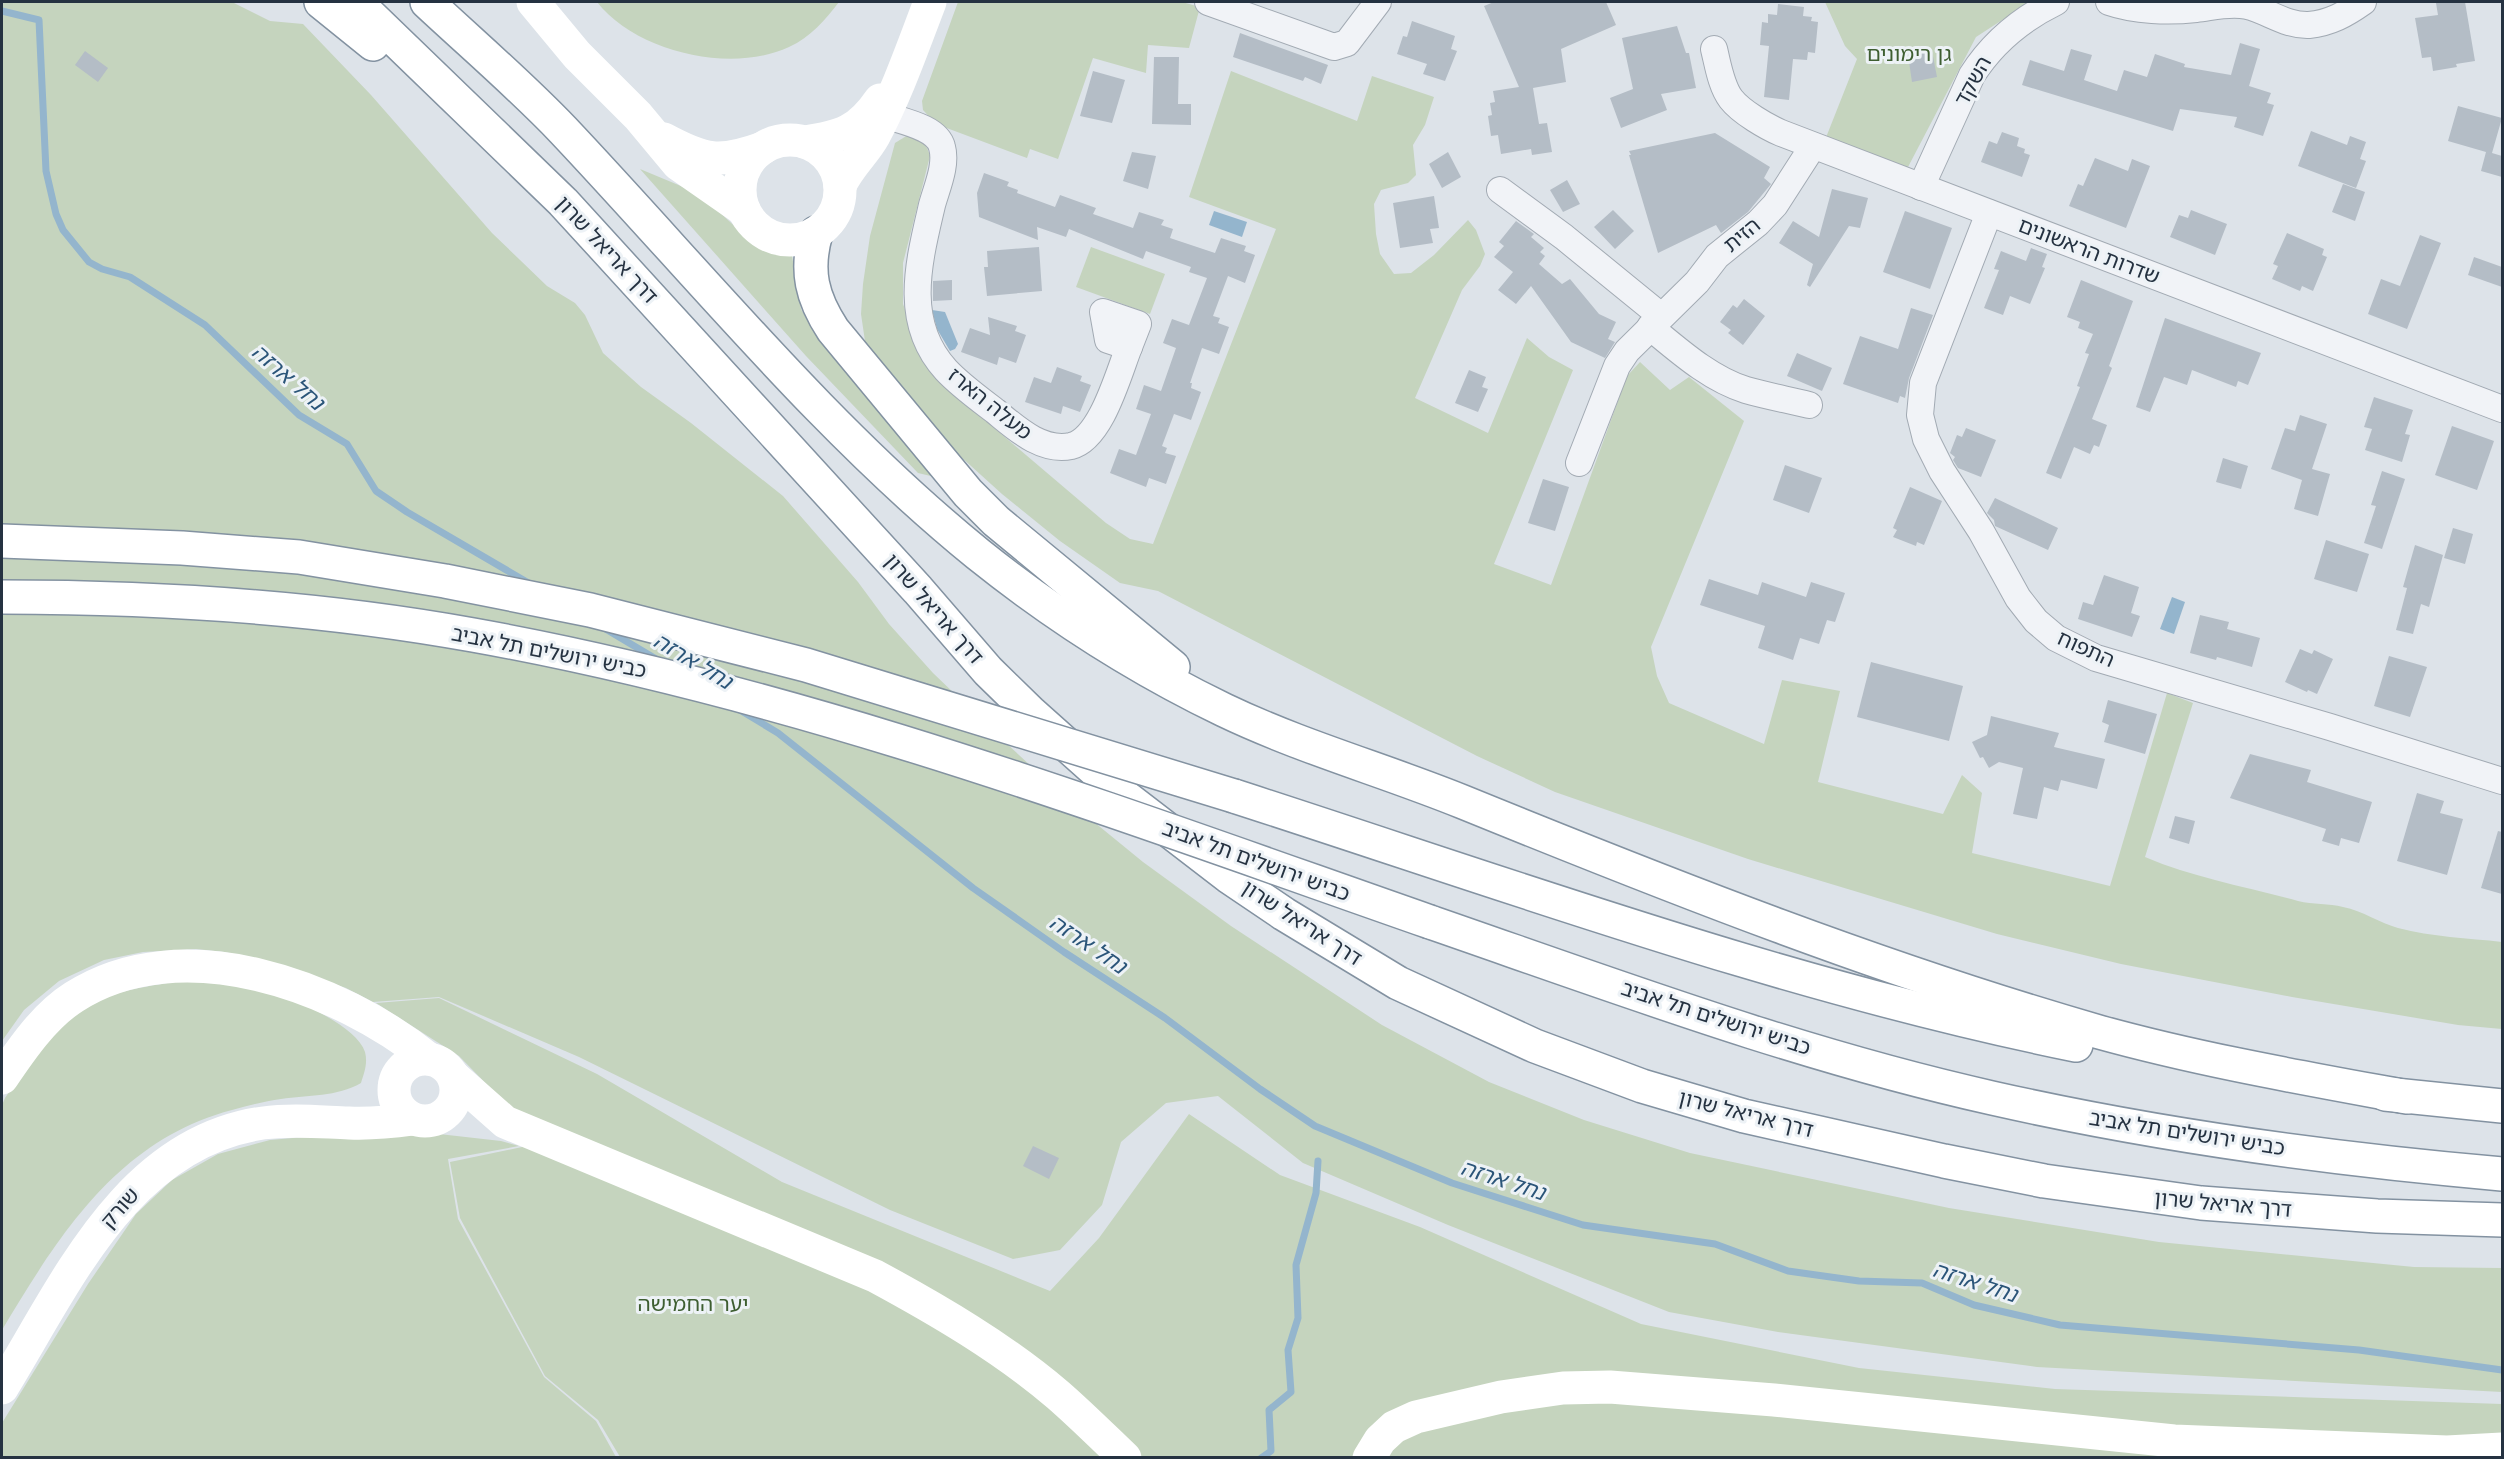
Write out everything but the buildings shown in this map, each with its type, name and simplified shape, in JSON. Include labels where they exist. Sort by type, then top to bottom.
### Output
[{"type":"main road","points":[[321,2],[567,205]]},
{"type":"main road","name":"דרך אריאל שרון","points":[[356,2],[567,205],[918,590],[988,671],[1030,712],[1124,796],[1228,876],[1284,914],[1398,983],[1535,1046],[1642,1086],[1744,1116],[1934,1159],[2044,1181],[2201,1203],[2377,1216],[2502,1220]]},
{"type":"main road","points":[[427,2],[558,125],[815,403],[912,498],[987,561],[1087,633],[1163,678],[1225,710],[1278,733],[1407,779],[1597,856],[1928,979],[2104,1033],[2263,1070],[2407,1097]]},
{"type":"main road","points":[[532,2],[577,55],[638,117],[687,173],[744,210]]},
{"type":"main road","points":[[840,186],[845,173],[867,146],[884,115],[930,2]]},
{"type":"main road","points":[[805,142],[834,138],[852,130],[874,108],[904,67]]},
{"type":"main road","points":[[638,117],[663,138],[691,153],[706,157],[722,159],[742,156],[776,142],[790,139],[817,147],[830,160],[839,177],[840,186],[839,202],[834,214],[816,233],[792,240],[774,238],[756,227],[744,210],[740,197],[742,176],[752,157],[763,148]]},
{"type":"main road","points":[[816,233],[811,248],[810,277],[820,311],[832,330],[968,493],[1031,553],[1121,623],[1225,710]]},
{"type":"main road","points":[[2,541],[182,548],[299,557],[445,581],[559,603],[806,665],[1234,796],[1764,968],[1970,1022],[2174,1065],[2326,1088],[2502,1106]]},
{"type":"main road","name":"כביש ירושלים תל אביב","points":[[2,597],[95,597],[222,603],[347,616],[471,634],[596,659],[722,689],[849,724],[969,761],[1113,809],[1430,922],[1736,1027],[1855,1063],[1992,1098],[2149,1129],[2319,1155],[2502,1174]]},
{"type":"main road","points":[[2,1078],[16,1056],[46,1021],[73,997],[108,980],[149,968],[181,966],[224,969],[271,978],[307,990],[347,1006],[392,1031],[441,1068],[505,1122],[875,1276],[922,1301],[989,1343],[1057,1394],[1125,1458]]},
{"type":"main road","points":[[347,1006],[381,1045],[394,1083],[396,1103],[405,1114],[412,1119],[431,1120],[448,1110],[456,1092],[441,1068],[409,1063],[399,1072],[394,1083]]},
{"type":"main road","name":"שורק","points":[[309,1120],[343,1113],[362,1106],[394,1083]]},
{"type":"main road","name":"שורק","points":[[2,1388],[81,1259],[111,1215],[164,1163],[200,1142],[261,1123],[309,1120],[372,1123],[412,1119]]},
{"type":"main road","points":[[1369,1458],[1380,1440],[1394,1427],[1416,1417],[1491,1400],[1563,1388],[1610,1387],[1774,1400],[2174,1441],[2447,1452],[2502,1449]]},
{"type":"street","points":[[1208,2],[1334,47],[1347,43],[1378,2]]},
{"type":"street","name":"השקד","points":[[1921,187],[1980,63],[2009,31],[2056,2]]},
{"type":"street","points":[[2109,2],[2121,6],[2167,10],[2233,4],[2247,6],[2294,24],[2308,25],[2333,20],[2363,2]]},
{"type":"street","name":"שדרות הראשונים","points":[[1714,49],[1731,99],[1771,129],[2502,409]]},
{"type":"street","name":"מעלה הארז","points":[[884,115],[926,130],[940,141],[942,148],[942,165],[920,256],[916,290],[923,332],[936,357],[953,378],[1028,437],[1047,445],[1066,447],[1082,441],[1095,428],[1129,347]]},
{"type":"street","name":"הזית","points":[[1579,463],[1617,366],[1627,351],[1697,282],[1717,256],[1758,223],[1775,205],[1813,146]]},
{"type":"street","points":[[1500,190],[1564,237],[1655,321],[1683,354],[1745,390],[1809,405]]},
{"type":"street","name":"התפוח","points":[[1989,213],[1923,383],[1920,399],[1921,417],[1929,447],[1942,471],[1981,531],[2018,598],[2036,621],[2056,638],[2097,657],[2502,781]]},
{"type":"green space","points":[[2,2],[232,2],[270,21],[303,24],[371,95],[492,233],[547,286],[575,303],[585,315],[603,353],[641,387],[691,423],[783,496],[858,582],[889,624],[933,673],[1006,743],[1072,804],[1143,862],[1231,926],[1382,1025],[1489,1082],[1584,1120],[1690,1153],[1949,1208],[2159,1242],[2414,1267],[2502,1268],[2502,1392],[2037,1367],[1778,1332],[1669,1312],[1448,1225],[1303,1163],[1218,1096],[1166,1103],[1121,1142],[1102,1205],[1060,1250],[1013,1259],[890,1210],[579,1057],[439,997],[373,1002],[346,988],[278,965],[225,952],[196,949],[143,952],[104,960],[59,981],[24,1010],[2,1041]]},
{"type":"green space","points":[[597,2],[839,2],[817,28],[789,47],[766,55],[713,58],[660,45],[635,34],[614,19]]},
{"type":"green space","points":[[958,2],[1182,2],[1200,7],[1189,48],[1148,45],[1146,73],[1093,58],[1058,159],[1030,149],[1027,158],[936,124],[923,110],[922,101]]},
{"type":"green space","name":"גן רימונים","points":[[1825,2],[2030,2],[1976,37],[1908,167],[1825,140],[1857,59],[1845,46]]},
{"type":"green space","points":[[1231,71],[1357,121],[1372,76],[1434,97],[1425,125],[1413,145],[1416,175],[1408,183],[1381,190],[1374,204],[1380,254],[1394,274],[1411,273],[1434,255],[1468,220],[1476,230],[1485,254],[1480,266],[1462,290],[1415,398],[1488,433],[1527,338],[1549,357],[1573,370],[1494,564],[1551,585],[1627,376],[1640,362],[1670,390],[1689,377],[1744,421],[1651,647],[1657,676],[1669,703],[1764,744],[1782,680],[1840,691],[1818,782],[1943,814],[1962,775],[1982,793],[1972,853],[2110,886],[2167,693],[2193,703],[2145,857],[2221,882],[2304,902],[2350,909],[2398,928],[2502,942],[2502,1029],[2458,1025],[2292,997],[2121,964],[1997,934],[1748,859],[1555,792],[1477,756],[1158,591],[1120,583],[1060,541],[1002,494],[950,447],[866,348],[861,314],[863,284],[870,236],[895,143],[909,135],[917,136],[925,145],[930,156],[903,263],[903,304],[916,340],[966,404],[1106,523],[1130,539],[1153,544],[1276,229],[1189,197]]},
{"type":"green space","points":[[640,169],[700,194],[757,247],[792,256],[801,309],[815,334],[939,478],[918,473],[806,356]]},
{"type":"green space","points":[[1091,247],[1165,274],[1150,314],[1076,287]]},
{"type":"green space","points":[[180,981],[232,983],[254,987],[291,999],[329,1018],[358,1040],[365,1052],[366,1064],[361,1083],[342,1091],[275,1100],[232,1110],[192,1124],[156,1144],[124,1168],[70,1227],[46,1260],[2,1330],[2,1105],[5,1098],[44,1043],[71,1015],[109,996],[138,988]]},
{"type":"green space","name":"יער החמישה","points":[[439,998],[597,1074],[782,1182],[1050,1291],[1099,1238],[1189,1114],[1280,1175],[1420,1227],[1641,1324],[1859,1368],[2055,1389],[2502,1404],[2502,1457],[620,1457],[598,1420],[545,1376],[460,1218],[450,1162],[522,1147],[531,1122],[503,1101],[459,1056],[376,1003]]},
{"type":"green space","points":[[439,1134],[501,1141],[519,1146],[448,1159],[458,1219],[544,1377],[596,1421],[616,1457],[2,1457],[2,1423],[88,1284],[136,1214],[172,1180],[218,1154],[270,1140],[327,1135]]},
{"type":"water","points":[[1214,211],[1247,222],[1242,237],[1209,225]]},
{"type":"water","points":[[932,310],[945,312],[958,344],[955,349],[950,351],[937,329]]},
{"type":"water","points":[[2172,597],[2185,602],[2174,634],[2160,629]]},
{"type":"waterway","name":"נחל ארזה","points":[[2,11],[39,20],[46,171],[56,214],[63,230],[89,262],[102,269],[130,277],[205,325],[299,415],[347,444],[376,491],[407,512],[532,585]]},
{"type":"waterway","name":"נחל ארזה","points":[[604,628],[656,659]]},
{"type":"waterway","name":"נחל ארזה","points":[[740,710],[778,733],[973,888],[1064,952],[1165,1018],[1260,1089],[1315,1126],[1452,1183],[1583,1225],[1715,1244],[1788,1271],[1859,1281],[1922,1283],[1974,1305],[2060,1325],[2359,1350],[2502,1370]]},
{"type":"waterway","points":[[1261,1458],[1271,1451],[1269,1410],[1291,1392],[1288,1350],[1298,1318],[1296,1265],[1316,1193],[1318,1161]]}]
